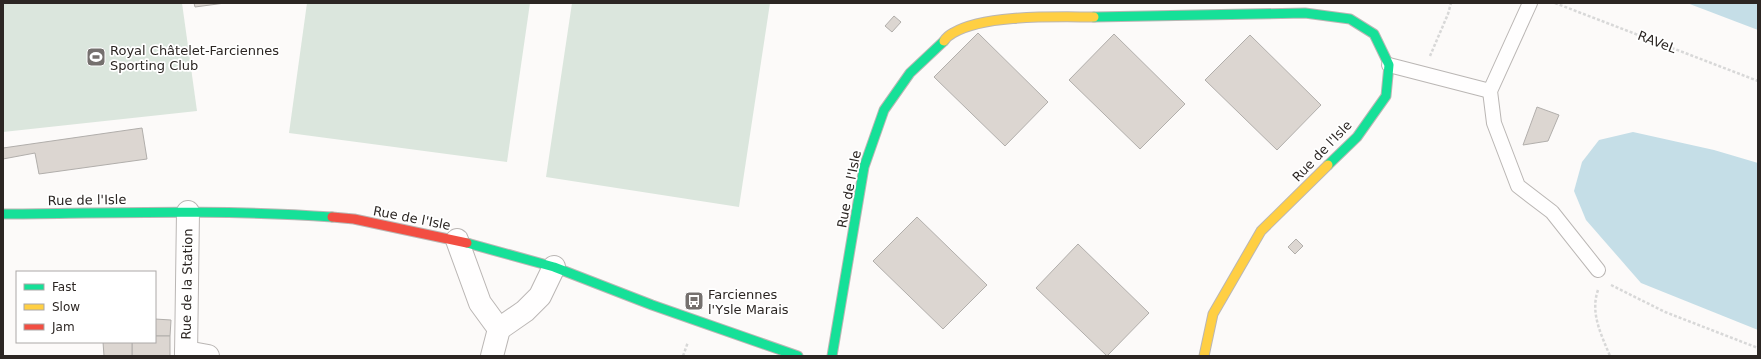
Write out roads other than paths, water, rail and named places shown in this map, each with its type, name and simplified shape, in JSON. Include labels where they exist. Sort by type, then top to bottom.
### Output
[{"type":"street","name":"Rue de l'Isle","points":[[832,356],[864,167],[884,110],[910,73],[952,33],[974,24],[1022,18],[1306,13],[1350,19],[1374,34],[1389,65],[1386,96],[1357,137],[1261,231],[1213,314],[1204,356]]},
{"type":"street","name":"Rue de l'Isle","points":[[3,214],[188,212],[273,214],[354,220],[457,240],[554,267],[652,305],[798,356]]},
{"type":"street","name":"Rue de la Station","points":[[186,354],[188,212]]},
{"type":"street","points":[[457,240],[480,303],[499,329]]},
{"type":"street","points":[[492,356],[499,329],[525,311],[540,296],[554,267]]},
{"type":"street","points":[[186,354],[208,356]]},
{"type":"lane","points":[[1530,3],[1490,91],[1494,123],[1518,186],[1552,212],[1598,270]]},
{"type":"lane","points":[[1389,65],[1490,91]]},
{"type":"water","points":[[1687,3],[1758,3],[1758,30]]},
{"type":"water","points":[[1633,132],[1714,150],[1758,163],[1758,330],[1641,283],[1586,220],[1574,191],[1582,162],[1599,140]]},
{"type":"place","name":"Royal Châtelet-Farciennes Sporting Club","points":[[96,57]]},
{"type":"place","name":"Farciennes l'Ysle Marais","points":[[694,301]]}]
